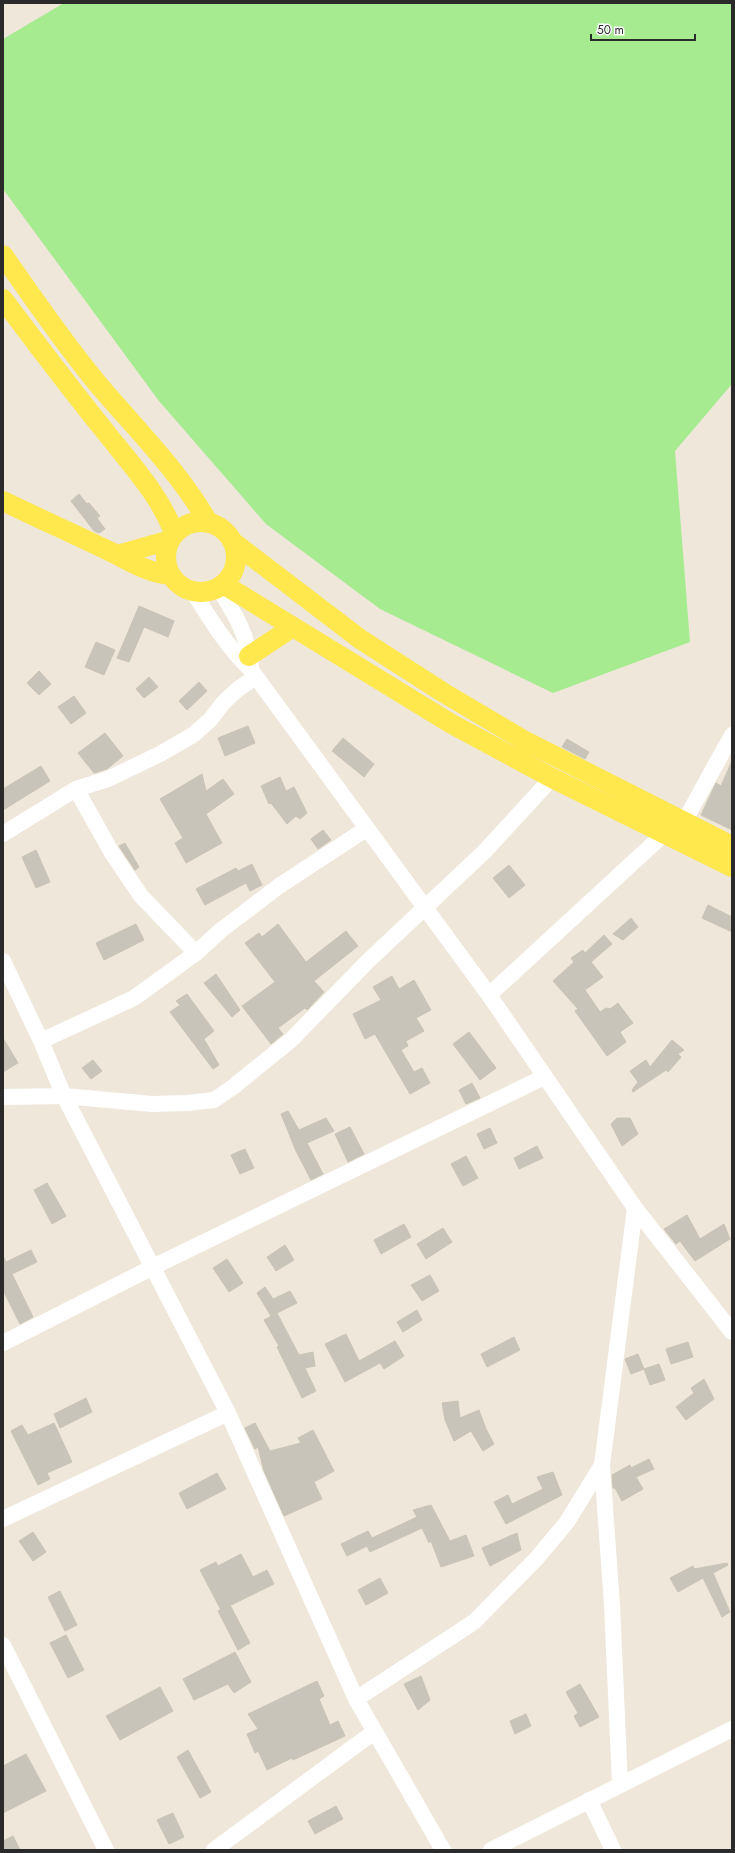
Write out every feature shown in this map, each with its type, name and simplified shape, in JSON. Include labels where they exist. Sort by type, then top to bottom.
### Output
[{"type":"main road","points":[[3,256],[57,332],[95,381],[194,498],[208,522]]},
{"type":"main road","points":[[3,299],[45,356],[146,483],[170,522],[172,537],[166,552],[167,564],[171,575],[180,585],[192,590],[205,591],[220,585],[232,572],[236,557],[233,542]]},
{"type":"main road","points":[[3,501],[118,555],[140,567],[157,574],[171,575]]},
{"type":"main road","points":[[118,555],[172,537],[190,523],[208,522],[223,529],[233,542],[360,639],[444,693],[525,741],[732,846]]},
{"type":"main road","points":[[220,585],[293,627],[450,723],[552,778],[732,867]]},
{"type":"main road","points":[[252,668],[293,627]]},
{"type":"street","points":[[3,834],[76,789],[108,779],[160,754],[193,734],[210,720],[223,703],[238,689],[252,668],[240,623],[220,585]]},
{"type":"street","points":[[192,590],[221,636],[237,656],[252,668],[366,829],[425,906],[635,1208],[732,1332]]},
{"type":"street","points":[[684,822],[732,735]]},
{"type":"street","points":[[3,1097],[64,1096],[152,1104],[188,1103],[214,1100],[233,1087],[291,1040],[368,961],[484,852],[552,778]]},
{"type":"street","points":[[76,789],[112,854],[141,896],[196,953]]},
{"type":"street","points":[[41,1040],[134,998],[196,953],[220,931],[279,886],[366,829]]},
{"type":"street","points":[[488,995],[665,833]]},
{"type":"street","points":[[3,961],[41,1040],[64,1096],[228,1413],[356,1699],[443,1850]]},
{"type":"street","points":[[3,1343],[153,1266],[544,1076]]},
{"type":"street","points":[[620,1784],[612,1605],[602,1465],[635,1208]]},
{"type":"street","points":[[3,1519],[228,1413]]},
{"type":"street","points":[[356,1699],[474,1622],[537,1558],[567,1522],[602,1465]]},
{"type":"street","points":[[3,1645],[106,1850]]},
{"type":"street","points":[[491,1850],[732,1729]]},
{"type":"street","points":[[214,1850],[374,1732]]},
{"type":"street","points":[[589,1800],[613,1850]]},
{"type":"green space","points":[[64,3],[732,3],[732,384],[675,451],[690,642],[553,693],[380,609],[266,524],[159,401],[3,189],[3,39]]},
{"type":"building","points":[[79,494],[100,516],[97,518],[105,529],[99,533],[94,531],[71,501]]},
{"type":"building","points":[[139,606],[174,621],[168,637],[144,627],[129,662],[117,658]]},
{"type":"building","points":[[96,642],[115,650],[104,675],[85,667]]},
{"type":"building","points":[[39,671],[51,684],[39,695],[27,683]]},
{"type":"building","points":[[149,677],[158,687],[144,698],[136,689]]},
{"type":"building","points":[[199,682],[207,691],[187,710],[179,701]]},
{"type":"building","points":[[74,696],[86,713],[71,724],[58,707]]},
{"type":"building","points":[[248,726],[255,743],[225,756],[218,738]]},
{"type":"building","points":[[105,733],[123,756],[107,769],[94,773],[78,753]]},
{"type":"building","points":[[343,738],[374,764],[364,777],[332,751]]},
{"type":"building","points":[[567,739],[589,752],[585,759],[562,747]]},
{"type":"building","points":[[732,761],[732,830],[701,815],[716,783],[721,786]]},
{"type":"building","points":[[41,766],[50,781],[3,810],[3,789]]},
{"type":"building","points":[[202,774],[206,791],[223,779],[234,794],[206,814],[222,843],[186,863],[175,843],[183,838],[160,799]]},
{"type":"building","points":[[280,777],[286,791],[294,787],[307,813],[300,819],[296,816],[287,824],[271,803],[269,804],[261,786]]},
{"type":"building","points":[[323,830],[331,840],[318,849],[311,839]]},
{"type":"building","points":[[125,843],[139,867],[135,870],[119,846]]},
{"type":"building","points":[[36,850],[50,882],[36,888],[22,857]]},
{"type":"building","points":[[252,864],[262,885],[250,891],[246,883],[205,905],[196,889],[236,868],[238,871]]},
{"type":"building","points":[[509,865],[525,885],[509,898],[493,878]]},
{"type":"building","points":[[708,905],[732,917],[732,932],[702,918]]},
{"type":"building","points":[[631,918],[638,927],[623,940],[613,934]]},
{"type":"building","points":[[136,924],[144,940],[104,960],[96,943]]},
{"type":"building","points":[[278,924],[306,962],[346,931],[358,946],[314,981],[324,992],[307,1010],[305,1008],[278,1028],[283,1034],[271,1044],[242,1006],[275,982],[245,943],[259,933],[262,937]]},
{"type":"building","points":[[604,935],[612,944],[591,962],[603,977],[585,990],[600,1012],[606,1008],[610,1009],[618,1003],[633,1023],[620,1032],[626,1042],[607,1056],[575,1011],[578,1009],[553,981],[574,962],[571,958],[583,950],[585,953]]},
{"type":"building","points":[[216,974],[240,1010],[232,1017],[204,983]]},
{"type":"building","points":[[392,976],[399,989],[414,980],[431,1010],[416,1018],[424,1031],[406,1041],[408,1046],[401,1050],[414,1072],[422,1068],[430,1083],[410,1094],[375,1034],[365,1039],[353,1014],[381,1000],[373,987]]},
{"type":"building","points":[[187,994],[214,1031],[204,1039],[219,1065],[213,1069],[170,1012],[180,1005],[176,1001]]},
{"type":"building","points":[[469,1032],[496,1068],[480,1080],[453,1044]]},
{"type":"building","points":[[3,1038],[18,1063],[3,1072]]},
{"type":"building","points":[[672,1040],[684,1050],[678,1054],[681,1057],[668,1072],[666,1070],[633,1092],[632,1090],[638,1082],[630,1071],[646,1060],[650,1067]]},
{"type":"building","points":[[93,1060],[102,1071],[91,1079],[82,1068]]},
{"type":"building","points":[[472,1083],[480,1098],[466,1104],[459,1090]]},
{"type":"building","points":[[288,1111],[299,1130],[326,1118],[334,1131],[307,1143],[323,1174],[311,1180],[296,1151],[281,1114]]},
{"type":"building","points":[[617,1118],[630,1118],[638,1134],[622,1146],[611,1124]]},
{"type":"building","points":[[350,1127],[364,1154],[348,1162],[335,1134]]},
{"type":"building","points":[[490,1128],[497,1143],[484,1149],[477,1134]]},
{"type":"building","points":[[537,1146],[543,1158],[519,1169],[514,1158]]},
{"type":"building","points":[[245,1149],[254,1168],[240,1174],[231,1155]]},
{"type":"building","points":[[466,1156],[478,1178],[463,1186],[451,1164]]},
{"type":"building","points":[[47,1183],[66,1216],[52,1224],[34,1190]]},
{"type":"building","points":[[687,1215],[700,1239],[724,1224],[730,1239],[695,1261],[680,1241],[676,1244],[664,1229]]},
{"type":"building","points":[[404,1224],[411,1237],[381,1254],[374,1240]]},
{"type":"building","points":[[443,1228],[452,1242],[426,1259],[417,1244]]},
{"type":"building","points":[[285,1245],[294,1260],[276,1271],[267,1257]]},
{"type":"building","points":[[31,1250],[37,1262],[12,1274],[33,1317],[20,1324],[3,1290],[3,1256],[6,1262]]},
{"type":"building","points":[[227,1259],[243,1283],[229,1292],[213,1268]]},
{"type":"building","points":[[430,1275],[439,1291],[422,1301],[411,1285]]},
{"type":"building","points":[[265,1287],[273,1299],[290,1291],[297,1303],[271,1316],[257,1293]]},
{"type":"building","points":[[417,1310],[422,1320],[403,1332],[397,1322]]},
{"type":"building","points":[[277,1313],[299,1355],[313,1352],[315,1366],[305,1368],[316,1391],[302,1398],[277,1347],[279,1346],[264,1320]]},
{"type":"building","points":[[346,1334],[359,1361],[395,1341],[404,1356],[384,1369],[380,1363],[345,1382],[325,1344]]},
{"type":"building","points":[[514,1337],[520,1350],[487,1367],[481,1354]]},
{"type":"building","points":[[688,1342],[693,1357],[671,1364],[666,1349]]},
{"type":"building","points":[[638,1354],[644,1369],[631,1374],[625,1359]]},
{"type":"building","points":[[659,1364],[665,1380],[650,1385],[644,1369]]},
{"type":"building","points":[[704,1379],[714,1399],[686,1420],[676,1407],[694,1393],[691,1388]]},
{"type":"building","points":[[86,1398],[92,1412],[60,1428],[54,1414]]},
{"type":"building","points":[[458,1401],[460,1418],[479,1410],[486,1429],[494,1444],[483,1451],[471,1431],[454,1441],[445,1420],[442,1403]]},
{"type":"building","points":[[54,1423],[72,1462],[47,1473],[50,1479],[38,1485],[11,1431],[22,1425],[28,1435]]},
{"type":"building","points":[[255,1423],[270,1451],[301,1443],[298,1438],[313,1430],[334,1471],[314,1482],[322,1499],[284,1516],[264,1471],[258,1447],[255,1449],[245,1428]]},
{"type":"building","points":[[649,1459],[654,1469],[636,1477],[643,1489],[622,1501],[615,1488],[613,1488],[612,1475],[630,1465],[631,1468]]},
{"type":"building","points":[[553,1472],[562,1495],[506,1524],[494,1502],[508,1495],[512,1504],[543,1489],[537,1477]]},
{"type":"building","points":[[217,1473],[226,1489],[187,1509],[179,1493]]},
{"type":"building","points":[[431,1505],[450,1541],[466,1535],[474,1556],[441,1567],[431,1541],[429,1543],[422,1528],[370,1552],[367,1546],[347,1556],[341,1544],[368,1531],[372,1538],[417,1517],[413,1510]]},
{"type":"building","points":[[33,1532],[46,1552],[33,1561],[19,1541]]},
{"type":"building","points":[[517,1533],[521,1550],[490,1566],[482,1548]]},
{"type":"building","points":[[241,1554],[253,1577],[267,1570],[274,1584],[221,1610],[200,1570],[216,1562],[218,1566]]},
{"type":"building","points":[[727,1563],[728,1565],[713,1573],[730,1612],[722,1617],[703,1578],[678,1592],[670,1578],[693,1566],[694,1569]]},
{"type":"building","points":[[380,1578],[388,1593],[366,1605],[358,1590]]},
{"type":"building","points":[[60,1591],[77,1625],[65,1631],[48,1597]]},
{"type":"building","points":[[230,1605],[250,1643],[238,1650],[218,1611]]},
{"type":"building","points":[[66,1635],[84,1670],[68,1678],[50,1643]]},
{"type":"building","points":[[235,1652],[251,1682],[234,1693],[228,1684],[194,1700],[183,1679]]},
{"type":"building","points":[[421,1676],[430,1700],[418,1710],[404,1684]]},
{"type":"building","points":[[317,1681],[324,1696],[319,1699],[330,1725],[338,1721],[345,1736],[293,1760],[292,1758],[267,1770],[258,1751],[255,1753],[247,1734],[258,1729],[248,1714]]},
{"type":"building","points":[[580,1684],[599,1717],[580,1727],[574,1716],[578,1713],[566,1692]]},
{"type":"building","points":[[160,1687],[173,1711],[120,1740],[106,1716]]},
{"type":"building","points":[[526,1714],[531,1726],[515,1734],[510,1721]]},
{"type":"building","points":[[188,1750],[211,1792],[200,1798],[177,1757]]},
{"type":"building","points":[[26,1754],[46,1791],[3,1813],[3,1766]]},
{"type":"building","points":[[336,1806],[343,1819],[315,1834],[308,1821]]},
{"type":"building","points":[[173,1813],[184,1837],[169,1844],[157,1820]]},
{"type":"building","points":[[13,1836],[20,1850],[3,1850],[3,1841]]}]
